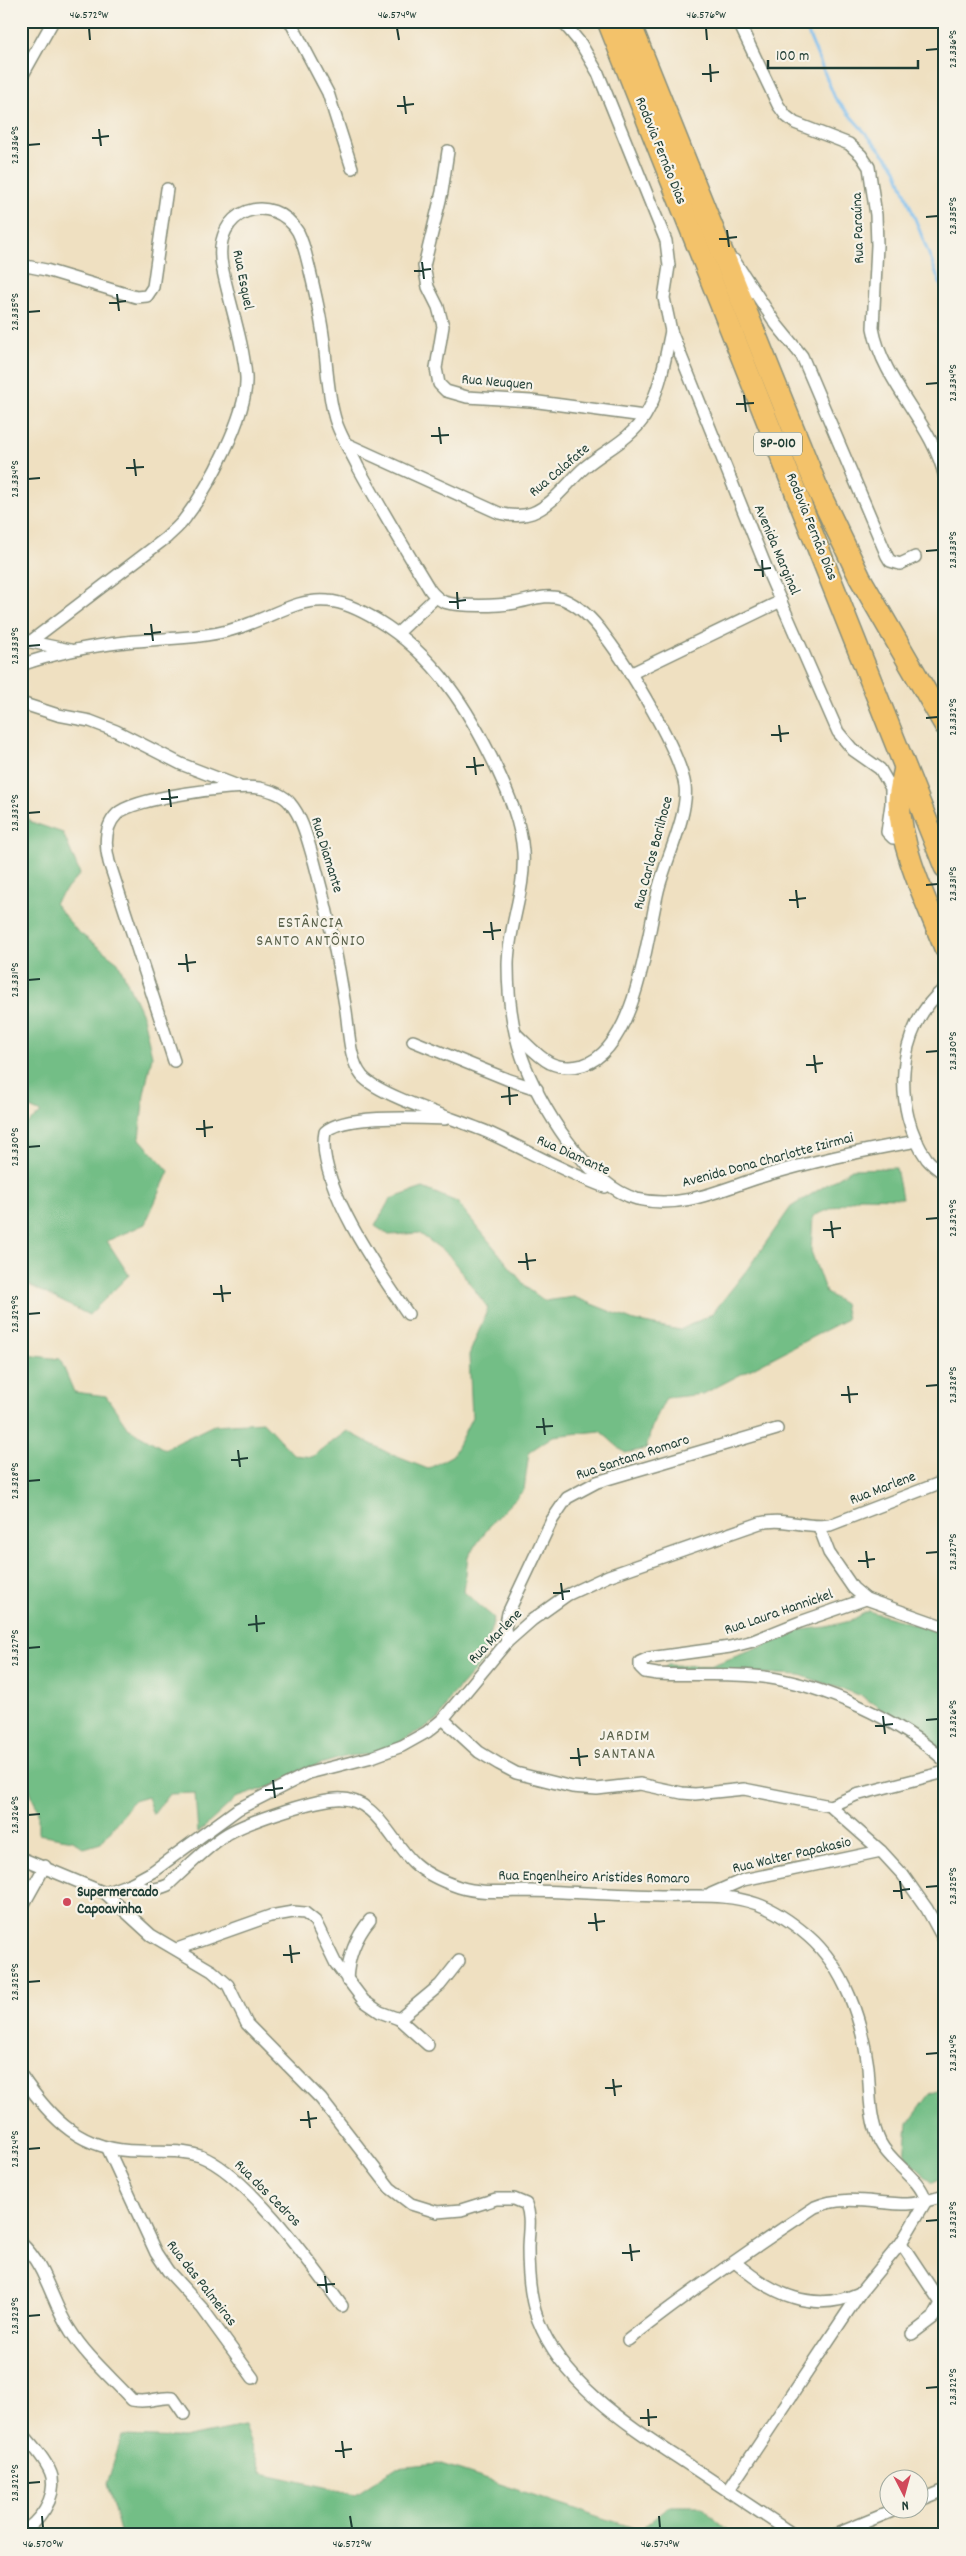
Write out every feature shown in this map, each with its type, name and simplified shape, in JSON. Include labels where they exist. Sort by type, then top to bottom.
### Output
[{"type":"highway","name":"Rodovia Fernão Dias","points":[[608,21],[945,867]]},
{"type":"highway","name":"Rodovia Fernão Dias","points":[[629,21],[814,481],[860,578],[945,725]]},
{"type":"highway","points":[[905,768],[899,800],[904,838],[945,948]]},
{"type":"street","points":[[21,78],[53,21]]},
{"type":"street","points":[[290,21],[328,93],[352,168]]},
{"type":"street","name":"Avenida Marginal","points":[[562,21],[581,44],[598,73],[666,241],[669,266],[664,298],[670,331],[781,601],[838,732],[853,750],[880,769],[891,788],[892,804],[887,832],[893,838],[904,838]]},
{"type":"street","name":"Rua Paraúna","points":[[738,21],[778,105],[786,116],[796,124],[850,144],[869,167],[876,215],[873,328],[876,344],[888,372],[930,439],[945,478]]},
{"type":"street","name":"Rua Neuquen","points":[[448,151],[442,192],[424,266],[428,287],[438,307],[443,326],[436,368],[439,384],[455,396],[531,401],[644,416]]},
{"type":"street","points":[[21,266],[46,270],[136,297],[147,296],[153,287],[167,189]]},
{"type":"street","name":"Rua Esquel","points":[[26,641],[166,538],[185,520],[198,501],[227,444],[242,407],[246,379],[243,353],[229,302],[220,247],[227,225],[233,218],[246,211],[275,212],[286,219],[298,232],[305,251],[321,318],[334,418],[386,518],[436,597]]},
{"type":"street","points":[[715,231],[776,324],[802,356],[890,561],[900,564],[915,557]]},
{"type":"street","name":"Rua Calafate","points":[[347,444],[498,513],[523,516],[543,508],[590,462],[626,437],[644,416],[655,393],[670,331]]},
{"type":"street","points":[[398,632],[436,597]]},
{"type":"street","name":"Rua Carlos Barilhoce","points":[[436,597],[449,603],[505,604],[538,598],[562,599],[583,612],[605,636],[630,674],[678,760],[685,788],[683,812],[658,891],[635,994],[616,1035],[605,1049],[587,1064],[575,1067],[551,1064],[539,1056],[516,1034]]},
{"type":"street","name":"Avenida Dona Charlotte Izirmai","points":[[21,665],[74,650],[125,642],[227,632],[301,603],[316,600],[346,605],[398,632],[438,672],[461,700],[487,749],[514,809],[523,853],[523,870],[510,940],[508,962],[510,995],[516,1034],[523,1058],[554,1120],[583,1161],[600,1180],[616,1192],[655,1202],[679,1201],[703,1197],[766,1175],[847,1154],[917,1141]]},
{"type":"street","points":[[630,674],[781,601]]},
{"type":"street","points":[[26,641],[74,650]]},
{"type":"street","points":[[21,702],[116,731],[181,764],[240,787]]},
{"type":"street","name":"Rua Diamante","points":[[174,1061],[109,862],[106,841],[107,830],[116,814],[133,805],[240,787],[260,788],[279,794],[290,802],[298,814],[308,840],[338,960],[353,1055],[361,1075],[379,1090],[454,1119],[565,1171],[616,1192]]},
{"type":"street","points":[[945,988],[932,1001],[918,1020],[905,1060],[904,1095],[908,1117],[917,1141],[928,1161],[945,1174]]},
{"type":"street","points":[[413,1041],[509,1080],[537,1089]]},
{"type":"street","points":[[408,1314],[355,1234],[324,1156],[325,1132],[339,1124],[368,1120],[454,1119]]},
{"type":"street","name":"Rua Santana Romaro","points":[[507,1642],[504,1628],[508,1613],[552,1520],[567,1498],[597,1482],[777,1429]]},
{"type":"street","name":"Rua Marlene","points":[[105,1893],[132,1883],[152,1872],[223,1820],[253,1801],[309,1773],[372,1757],[402,1746],[443,1719],[507,1642],[560,1600],[608,1576],[767,1522],[786,1520],[819,1527],[841,1522],[945,1481]]},
{"type":"street","points":[[819,1527],[829,1553],[841,1572],[853,1588],[866,1599],[945,1627]]},
{"type":"street","name":"Rua Laura Hannickel","points":[[866,1599],[752,1641],[730,1647],[659,1656],[642,1660],[640,1667],[645,1672],[764,1677],[787,1681],[892,1722],[932,1749],[945,1761]]},
{"type":"street","points":[[443,1719],[479,1752],[516,1773],[572,1787],[597,1789],[640,1784],[695,1794],[744,1789],[830,1806],[881,1851],[903,1875],[922,1902],[945,1942]]},
{"type":"street","points":[[830,1806],[856,1795],[945,1772]]},
{"type":"street","name":"Rua Engenlheiro Aristides Romaro","points":[[132,1883],[140,1888],[157,1890],[168,1885],[222,1838],[236,1830],[285,1812],[337,1798],[357,1802],[388,1830],[413,1862],[436,1877],[461,1888],[672,1897],[711,1895],[758,1904],[808,1936],[830,1958],[855,2010],[864,2044],[872,2115],[881,2144],[924,2192],[926,2201]]},
{"type":"street","name":"Rua Walter Papakasio","points":[[711,1895],[742,1880],[881,1851]]},
{"type":"street","points":[[21,1858],[45,1866],[105,1893],[151,1935],[212,1971],[228,1985],[247,2024],[321,2099],[390,2188],[411,2204],[437,2212],[461,2210],[496,2199],[514,2199],[526,2204],[530,2215],[528,2249],[530,2284],[537,2317],[548,2344],[594,2396],[645,2436],[794,2535]]},
{"type":"street","points":[[21,1909],[45,1866]]},
{"type":"street","points":[[177,1949],[226,1934],[270,1916],[294,1912],[304,1913],[315,1921],[347,1980],[364,2001],[380,2012],[399,2019],[428,2045]]},
{"type":"street","points":[[347,1980],[350,1957],[360,1932],[370,1920]]},
{"type":"street","points":[[399,2019],[440,1985],[459,1961]]},
{"type":"street","name":"Rua dos Cedros","points":[[21,2076],[25,2090],[79,2138],[108,2149],[174,2150],[200,2156],[220,2168],[238,2182],[272,2217],[310,2262],[342,2306]]},
{"type":"street","name":"Rua das Palmeiras","points":[[108,2149],[156,2253],[168,2271],[202,2308],[253,2378]]},
{"type":"street","points":[[628,2340],[695,2288],[736,2263],[784,2227],[824,2202],[844,2200],[908,2204],[945,2196]]},
{"type":"street","points":[[728,2491],[860,2293],[901,2243],[926,2201]]},
{"type":"street","points":[[21,2243],[41,2268],[60,2313],[71,2332],[132,2400],[144,2403],[165,2397],[173,2398],[184,2414]]},
{"type":"street","points":[[901,2243],[943,2301],[933,2318],[912,2334]]},
{"type":"street","points":[[736,2263],[766,2286],[810,2302],[827,2303],[842,2301],[860,2293]]},
{"type":"street","points":[[21,2432],[38,2452],[52,2477],[51,2495],[40,2517],[21,2532]]},
{"type":"street","points":[[928,2497],[945,2490]]},
{"type":"street","points":[[834,2535],[878,2517]]},
{"type":"green space","points":[[21,807],[31,822],[63,833],[80,874],[54,903],[77,931],[118,962],[143,1017],[152,1056],[144,1094],[139,1138],[169,1171],[145,1224],[107,1241],[129,1275],[89,1315],[21,1281],[21,1128],[41,1113],[21,1104]]},
{"type":"green space","points":[[896,1168],[902,1198],[860,1197],[813,1216],[811,1251],[826,1293],[844,1304],[847,1319],[703,1394],[666,1398],[652,1426],[646,1449],[625,1453],[600,1431],[553,1436],[529,1452],[524,1490],[494,1520],[468,1556],[464,1592],[494,1618],[482,1662],[451,1697],[439,1719],[394,1746],[375,1754],[348,1756],[303,1769],[275,1785],[236,1798],[198,1833],[195,1793],[169,1794],[153,1815],[147,1797],[133,1801],[101,1843],[84,1848],[73,1840],[38,1834],[38,1812],[21,1765],[21,1358],[27,1355],[60,1359],[74,1392],[106,1396],[128,1428],[164,1449],[214,1425],[263,1422],[294,1455],[312,1457],[347,1431],[390,1454],[428,1469],[453,1455],[472,1417],[469,1355],[488,1308],[448,1254],[419,1233],[389,1235],[375,1226],[390,1199],[423,1188],[457,1202],[527,1288],[545,1301],[574,1297],[634,1321],[680,1330],[712,1314],[746,1271],[791,1207],[852,1169]]},
{"type":"green space","points":[[868,1611],[924,1627],[945,1637],[945,1753],[862,1696],[800,1675],[663,1669],[668,1665],[710,1666],[780,1640],[800,1630],[826,1627],[850,1621]]},
{"type":"green space","points":[[945,2088],[945,2176],[933,2182],[905,2158],[908,2124],[930,2094]]},
{"type":"green space","points":[[244,2426],[261,2473],[356,2494],[395,2468],[439,2464],[640,2530],[669,2506],[701,2506],[734,2535],[121,2535],[107,2484],[122,2436],[183,2438]]},
{"type":"waterway","points":[[803,21],[835,98],[895,167],[945,296]]},
{"type":"place","name":"Supermercado Capoavinha","points":[[67,1902]]},
{"type":"district","name":"ESTÂNCIA SANTO ANTÔNIO","points":[[311,932]]},
{"type":"district","name":"JARDIM SANTANA","points":[[625,1745]]}]
